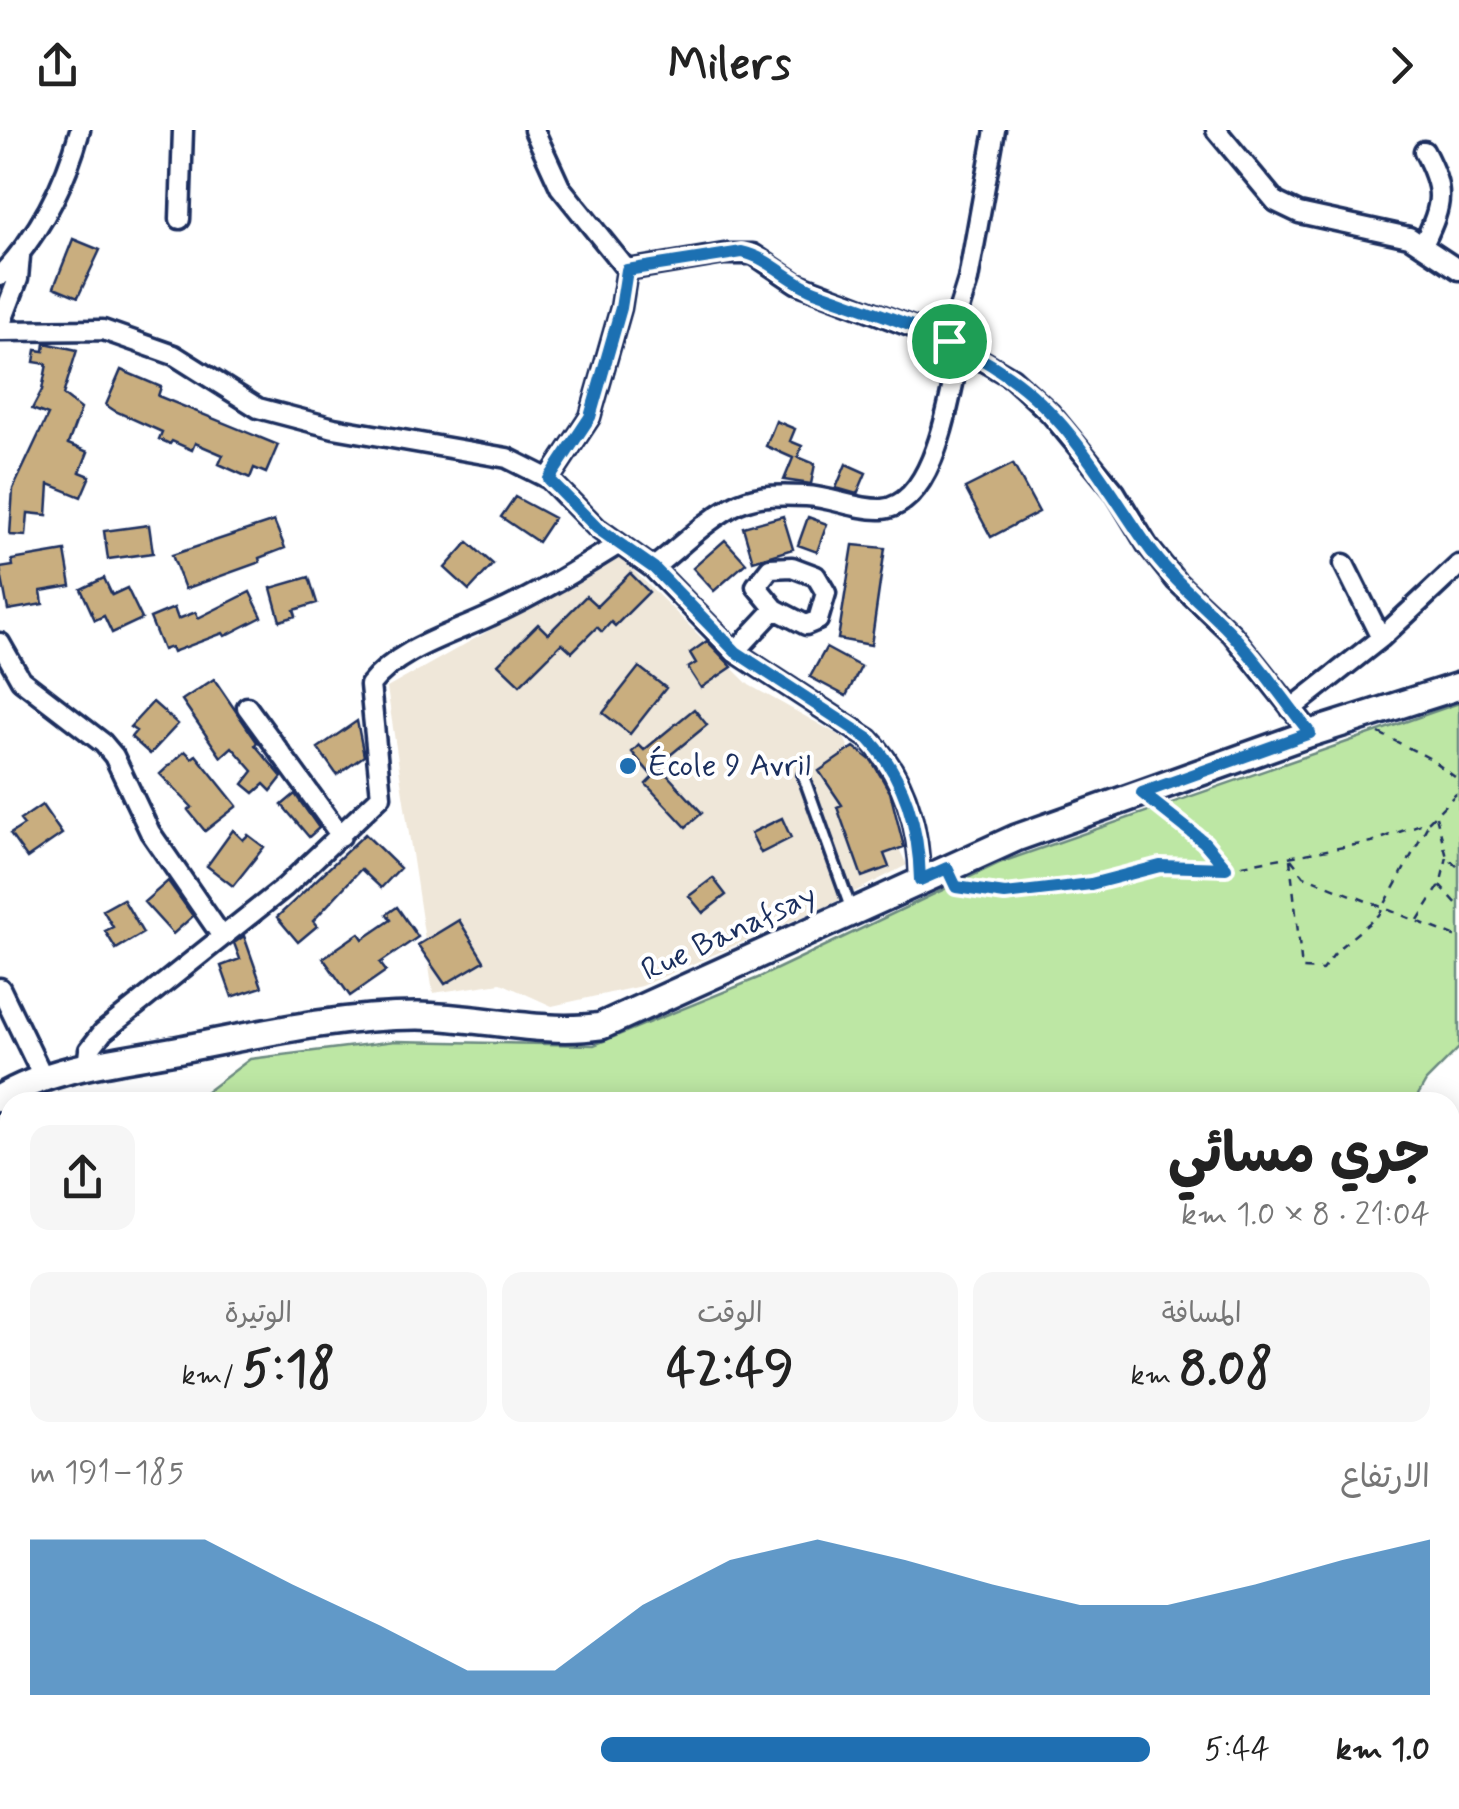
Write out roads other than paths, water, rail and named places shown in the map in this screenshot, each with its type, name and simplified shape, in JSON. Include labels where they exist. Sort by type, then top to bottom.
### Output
[{"type":"main road","name":"Rue Banafsay","points":[[14,1092],[87,1067],[349,1020],[422,1016],[548,1028],[601,1026],[947,868],[1310,733],[1459,686]]},
{"type":"street","points":[[1,278],[20,256],[62,182],[80,130]]},
{"type":"street","points":[[180,219],[183,130]]},
{"type":"street","points":[[534,130],[560,187],[627,270],[621,308],[590,417],[549,479]]},
{"type":"street","points":[[654,568],[740,502],[776,495],[820,496],[882,509],[901,503],[920,485],[933,459],[995,130]]},
{"type":"street","points":[[1216,130],[1276,202],[1299,213],[1331,217],[1424,243],[1459,270]]},
{"type":"street","points":[[1424,151],[1450,206],[1424,243]]},
{"type":"street","points":[[627,270],[724,254],[753,254],[796,283],[955,344],[1012,378],[1050,413],[1115,492],[1157,557],[1232,634],[1310,733]]},
{"type":"street","points":[[20,256],[18,279],[0,328],[103,330],[174,355],[258,408],[334,428],[506,458],[549,479],[619,544],[654,568],[736,652],[869,739],[885,756],[906,799],[918,839],[920,880]]},
{"type":"street","points":[[87,1067],[89,1050],[102,1032],[285,887],[383,793],[372,681],[408,652],[547,587],[619,544]]},
{"type":"street","points":[[1344,564],[1381,638]]},
{"type":"street","points":[[1291,708],[1381,638],[1459,565]]},
{"type":"street","points":[[792,567],[823,572],[826,593],[818,620],[806,625],[775,610],[756,586],[762,574],[792,567]]},
{"type":"street","points":[[736,652],[775,610]]},
{"type":"street","points":[[0,643],[21,680],[103,742],[114,756],[150,832],[222,935]]},
{"type":"street","points":[[247,707],[341,836]]},
{"type":"street","points":[[0,988],[33,1084]]},
{"type":"lane","points":[[803,775],[852,910]]},
{"type":"place","name":"École 9 Avril","points":[[628,766]]}]
